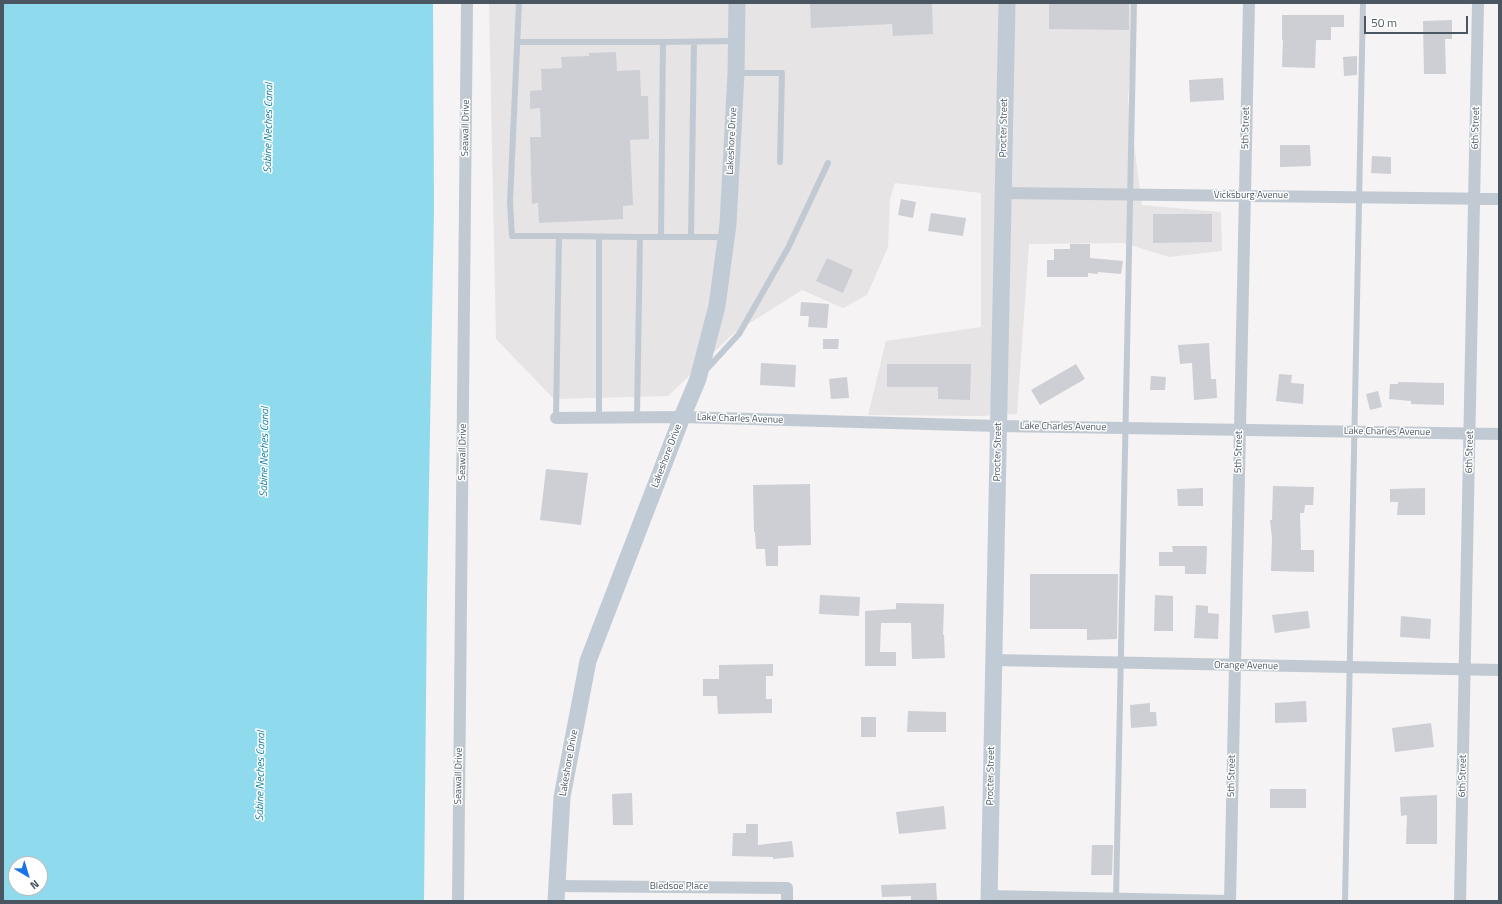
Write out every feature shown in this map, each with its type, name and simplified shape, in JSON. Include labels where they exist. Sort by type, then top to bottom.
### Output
[{"type":"street","name":"Seawall Drive","points":[[458,901],[467,3]]},
{"type":"street","name":"Lakeshore Drive","points":[[557,894],[562,797],[588,661],[698,379],[717,306],[726,236],[736,73],[737,3]]},
{"type":"street","name":"Procter Street","points":[[989,899],[1007,3]]},
{"type":"street","name":"5th Street","points":[[1229,901],[1249,3]]},
{"type":"street","name":"6th Street","points":[[1460,901],[1478,3]]},
{"type":"street","name":"Vicksburg Avenue","points":[[1003,193],[1130,196],[1358,196],[1499,199]]},
{"type":"street","name":"Lake Charles Avenue","points":[[556,418],[682,417],[998,426],[1499,434]]},
{"type":"street","name":"Orange Avenue","points":[[993,660],[1234,666],[1499,670]]},
{"type":"street","name":"Bledsoe Place","points":[[557,894],[787,888],[787,901]]},
{"type":"street","points":[[989,899],[1229,901]]},
{"type":"lane","points":[[519,3],[510,202],[512,236],[726,236]]},
{"type":"lane","points":[[1116,900],[1134,3]]},
{"type":"lane","points":[[1345,901],[1363,3]]},
{"type":"lane","points":[[517,42],[736,41]]},
{"type":"lane","points":[[661,237],[662,42]]},
{"type":"lane","points":[[691,237],[694,42]]},
{"type":"lane","points":[[736,73],[782,73],[780,162]]},
{"type":"lane","points":[[698,379],[739,334],[788,248],[828,163]]},
{"type":"lane","points":[[556,418],[559,236]]},
{"type":"lane","points":[[599,237],[599,418]]},
{"type":"lane","points":[[637,417],[640,237]]},
{"type":"shaded area","points":[[489,3],[1136,3],[1128,99],[1142,205],[1221,212],[1222,251],[1169,257],[1124,243],[1029,244],[1017,414],[981,416],[868,415],[886,341],[981,327],[981,193],[895,183],[890,199],[888,247],[867,295],[843,308],[802,290],[734,333],[668,396],[554,399],[496,339]]},
{"type":"water","name":"Sabine Neches Canal","points":[[3,3],[433,3],[434,208],[427,598],[424,901],[3,901]]},
{"type":"building","points":[[810,3],[932,3],[933,34],[893,36],[892,24],[811,28]]},
{"type":"building","points":[[1049,3],[1129,3],[1129,30],[1049,29]]},
{"type":"building","points":[[1282,15],[1344,15],[1344,27],[1331,27],[1331,40],[1316,40],[1315,68],[1282,67]]},
{"type":"building","points":[[1452,20],[1452,39],[1445,39],[1446,74],[1424,74],[1423,21]]},
{"type":"building","points":[[616,52],[617,71],[640,70],[641,96],[648,96],[649,139],[630,140],[633,205],[623,206],[623,219],[539,223],[538,203],[532,204],[530,137],[541,137],[540,108],[530,109],[530,91],[542,90],[541,69],[562,68],[561,57],[589,56],[589,53]]},
{"type":"building","points":[[1357,56],[1357,75],[1344,76],[1343,57]]},
{"type":"building","points":[[1223,78],[1224,100],[1190,102],[1189,80]]},
{"type":"building","points":[[1280,145],[1310,145],[1311,166],[1280,167]]},
{"type":"building","points":[[1372,156],[1391,157],[1391,174],[1371,173]]},
{"type":"building","points":[[901,199],[916,202],[913,218],[898,215]]},
{"type":"building","points":[[931,213],[966,218],[963,236],[928,231]]},
{"type":"building","points":[[1153,214],[1212,214],[1212,242],[1153,243]]},
{"type":"building","points":[[1070,244],[1090,244],[1090,258],[1123,261],[1121,274],[1098,272],[1098,274],[1088,273],[1088,277],[1047,277],[1047,260],[1054,260],[1054,249],[1070,249]]},
{"type":"building","points":[[827,258],[853,270],[843,293],[816,281]]},
{"type":"building","points":[[801,302],[829,304],[827,328],[808,327],[809,316],[800,316]]},
{"type":"building","points":[[823,339],[839,339],[838,349],[823,349]]},
{"type":"building","points":[[1209,343],[1211,379],[1216,379],[1217,398],[1194,400],[1192,363],[1180,364],[1178,345]]},
{"type":"building","points":[[761,363],[796,365],[795,387],[760,385]]},
{"type":"building","points":[[887,364],[971,364],[970,400],[938,399],[938,387],[887,387]]},
{"type":"building","points":[[1076,364],[1085,379],[1040,405],[1031,390]]},
{"type":"building","points":[[1279,374],[1292,375],[1291,383],[1304,384],[1303,404],[1276,401]]},
{"type":"building","points":[[1151,376],[1166,377],[1165,390],[1150,390]]},
{"type":"building","points":[[847,377],[849,398],[831,399],[829,379]]},
{"type":"building","points":[[1398,382],[1444,383],[1444,405],[1411,404],[1411,401],[1389,399],[1390,384],[1398,384]]},
{"type":"building","points":[[1378,391],[1382,407],[1370,410],[1366,394]]},
{"type":"building","points":[[546,469],[588,473],[581,525],[540,520]]},
{"type":"building","points":[[810,484],[811,545],[778,546],[778,566],[766,566],[765,549],[756,549],[754,532],[753,485]]},
{"type":"building","points":[[1273,486],[1314,487],[1313,505],[1305,505],[1304,513],[1300,513],[1301,550],[1314,550],[1314,572],[1271,571],[1272,538],[1270,520],[1272,520]]},
{"type":"building","points":[[1203,488],[1203,506],[1178,506],[1177,489]]},
{"type":"building","points":[[1425,488],[1425,515],[1397,515],[1398,502],[1390,502],[1390,489]]},
{"type":"building","points":[[1172,546],[1207,546],[1206,574],[1185,574],[1185,566],[1159,566],[1159,552],[1173,552]]},
{"type":"building","points":[[1030,574],[1118,574],[1117,639],[1087,640],[1087,629],[1030,629]]},
{"type":"building","points":[[820,595],[860,597],[859,616],[819,614]]},
{"type":"building","points":[[1155,595],[1173,596],[1173,631],[1154,631]]},
{"type":"building","points":[[896,603],[944,604],[943,635],[945,658],[912,659],[911,623],[881,623],[880,652],[896,652],[896,666],[865,666],[865,611],[896,609]]},
{"type":"building","points":[[1196,605],[1208,606],[1208,613],[1219,614],[1218,639],[1194,638]]},
{"type":"building","points":[[1308,611],[1310,628],[1275,633],[1272,615]]},
{"type":"building","points":[[1401,616],[1431,619],[1430,639],[1400,637]]},
{"type":"building","points":[[773,664],[773,676],[766,676],[766,699],[772,699],[772,713],[718,714],[717,696],[703,696],[703,679],[719,679],[719,665]]},
{"type":"building","points":[[1306,701],[1307,722],[1275,723],[1275,703]]},
{"type":"building","points":[[1150,703],[1150,712],[1156,712],[1157,726],[1131,728],[1130,705]]},
{"type":"building","points":[[908,711],[946,712],[946,732],[907,732]]},
{"type":"building","points":[[861,717],[876,717],[876,737],[861,737]]},
{"type":"building","points":[[1431,723],[1434,747],[1395,752],[1392,728]]},
{"type":"building","points":[[1270,789],[1306,789],[1306,808],[1270,808]]},
{"type":"building","points":[[632,793],[633,825],[613,825],[612,794]]},
{"type":"building","points":[[1437,795],[1437,844],[1406,844],[1407,815],[1401,816],[1400,797]]},
{"type":"building","points":[[944,806],[946,829],[899,834],[896,812]]},
{"type":"building","points":[[746,824],[758,824],[758,845],[792,841],[794,857],[773,859],[773,857],[732,856],[733,833],[746,833]]},
{"type":"building","points":[[1092,845],[1113,845],[1112,875],[1091,875]]},
{"type":"building","points":[[936,883],[937,901],[911,901],[911,896],[882,897],[881,885]]}]
